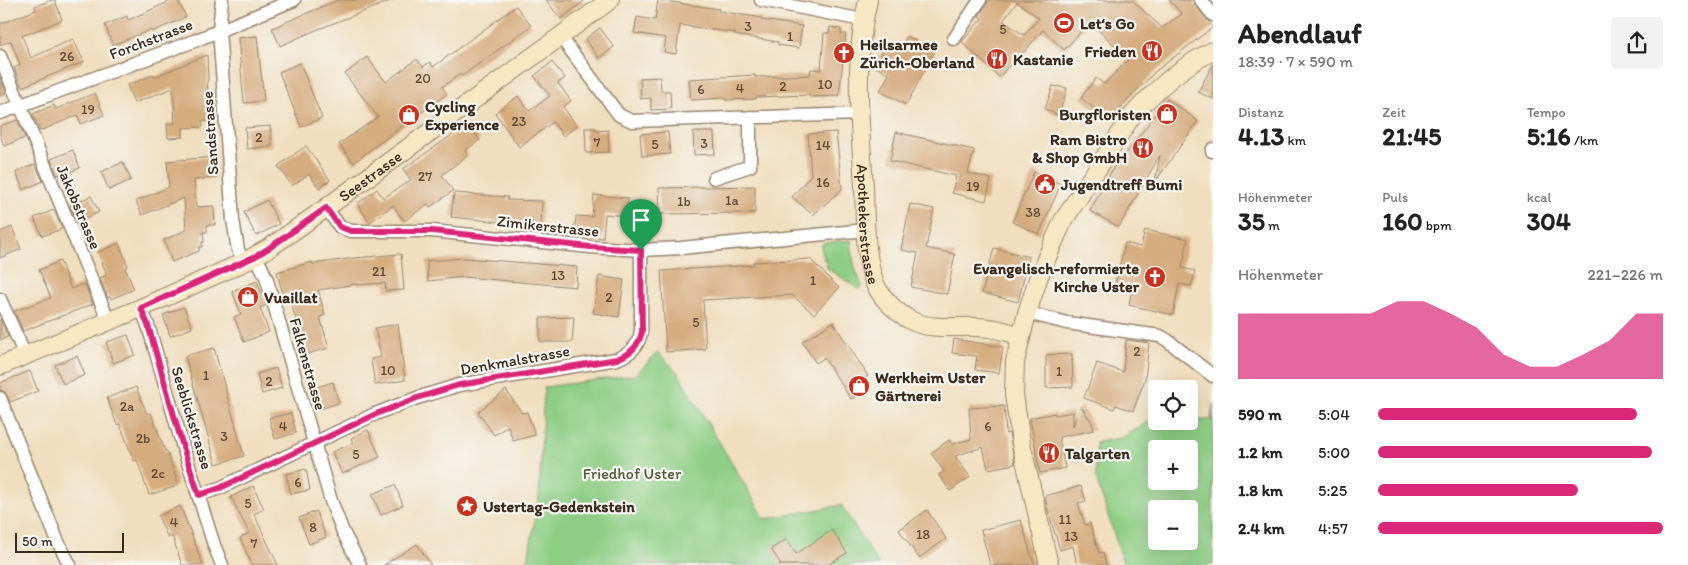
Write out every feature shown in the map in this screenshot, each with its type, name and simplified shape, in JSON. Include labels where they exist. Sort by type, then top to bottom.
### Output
[{"type":"street","name":"Sandstrasse","points":[[222,0],[219,30],[233,220],[238,250],[250,259]]},
{"type":"street","name":"Forchstrasse","points":[[0,113],[194,41],[294,0]]},
{"type":"street","name":"Seestrasse","points":[[0,366],[141,308],[250,259],[269,248],[610,0]]},
{"type":"street","points":[[761,0],[863,20]]},
{"type":"street","name":"Apothekerstrasse","points":[[868,0],[863,20],[858,73],[866,230],[870,265],[876,285],[892,306],[913,322],[934,326],[996,328],[1021,336]]},
{"type":"street","points":[[954,39],[980,0]]},
{"type":"street","points":[[1201,0],[1213,15]]},
{"type":"street","points":[[560,36],[619,115],[632,121],[860,114]]},
{"type":"street","points":[[1049,565],[1021,443],[1014,394],[1015,362],[1027,313],[1047,255],[1063,221],[1131,117],[1173,75],[1213,51]]},
{"type":"street","points":[[0,56],[20,106]]},
{"type":"street","name":"Jakobstrasse","points":[[20,106],[109,322]]},
{"type":"street","points":[[714,178],[750,166],[750,117]]},
{"type":"street","name":"Zimikerstrasse","points":[[326,208],[340,227],[351,231],[432,231],[591,247],[641,250],[681,248],[866,230]]},
{"type":"street","name":"Denkmalstrasse","points":[[199,495],[220,488],[376,414],[417,398],[459,385],[617,359],[627,355],[635,349],[640,341],[642,332],[641,250]]},
{"type":"street","name":"Falkenstrasse","points":[[250,259],[266,277],[330,501],[360,565]]},
{"type":"street","points":[[0,299],[25,355]]},
{"type":"street","name":"Seeblickstrasse","points":[[141,308],[148,325],[183,447],[222,565]]},
{"type":"street","points":[[1027,313],[1067,323],[1160,336],[1213,376]]},
{"type":"street","points":[[0,398],[70,565]]},
{"type":"green space","points":[[851,240],[854,265],[862,287],[859,289],[827,268],[821,245]]},
{"type":"green space","name":"Friedhof Uster","points":[[658,352],[678,373],[765,519],[841,505],[879,565],[527,565],[539,496],[544,387],[635,375]]},
{"type":"green space","points":[[1213,404],[1213,565],[1124,565],[1096,478],[1096,442],[1121,438],[1148,422],[1148,430],[1198,430],[1198,420],[1211,420]]},
{"type":"building","points":[[55,0],[62,20],[22,36],[31,58],[73,39],[84,62],[22,87],[14,68],[20,65],[11,41],[0,45],[0,24],[36,10],[35,6]]},
{"type":"building","points":[[173,0],[178,0],[186,17],[152,32],[151,30],[113,45],[105,25],[127,16],[128,20]]},
{"type":"building","points":[[338,0],[393,0],[280,46],[272,28]]},
{"type":"building","points":[[546,0],[585,0],[561,19]]},
{"type":"building","points":[[658,0],[719,9],[718,11],[802,26],[799,48],[778,45],[778,42],[735,35],[735,33],[680,25],[676,54],[664,52],[666,38],[634,33],[637,17],[655,20]]},
{"type":"building","points":[[989,0],[1132,0],[1162,28],[1182,14],[1169,0],[1193,0],[1213,27],[1157,70],[1129,98],[1111,121],[1081,98],[1096,78],[1104,84],[1129,59],[1090,22],[1064,50],[1043,30],[999,77],[962,42],[982,18],[979,16]],"holes":[[[1017,2],[1039,18],[1024,35],[1003,21]]]},
{"type":"building","points":[[516,6],[531,26],[462,76],[460,74],[442,87],[447,94],[354,163],[339,144],[378,117],[345,74],[367,57],[386,82],[417,59],[423,67],[430,62],[433,67]]},
{"type":"building","points":[[830,27],[841,29],[841,34],[846,34],[839,96],[809,97],[809,95],[756,97],[756,99],[691,100],[689,79],[755,75],[755,77],[810,75],[811,69],[821,70],[824,33],[829,33]]},
{"type":"building","points":[[600,28],[614,47],[599,58],[585,39]]},
{"type":"building","points":[[257,36],[264,101],[244,103],[238,38]]},
{"type":"building","points":[[907,36],[935,51],[906,105],[880,91],[889,74],[874,66],[886,45],[898,52]]},
{"type":"building","points":[[207,55],[210,121],[202,121],[203,127],[183,128],[183,137],[168,138],[167,124],[175,123],[173,88],[134,103],[127,85],[153,75],[154,77]]},
{"type":"building","points":[[552,62],[565,78],[558,83],[571,101],[563,107],[577,126],[563,136],[553,122],[519,147],[495,113],[518,96],[529,111],[550,96],[534,76]]},
{"type":"building","points":[[300,63],[322,118],[301,127],[279,72]]},
{"type":"building","points":[[1213,64],[1213,99],[1198,92]]},
{"type":"building","points":[[0,77],[6,93],[0,96]]},
{"type":"building","points":[[660,77],[661,91],[670,91],[671,109],[651,110],[651,98],[641,99],[640,78]]},
{"type":"building","points":[[1053,86],[1067,88],[1059,116],[1045,109]]},
{"type":"building","points":[[95,93],[104,115],[81,124],[78,115],[40,131],[33,114],[54,105],[56,109]]},
{"type":"building","points":[[1167,99],[1198,121],[1155,182],[1160,155],[1119,227],[1090,211],[1115,165],[1117,166]]},
{"type":"building","points":[[17,120],[25,138],[4,146],[0,135],[0,126]]},
{"type":"building","points":[[468,124],[480,140],[465,151],[468,155],[442,175],[453,191],[430,207],[428,204],[404,221],[393,205],[370,222],[357,204],[377,189],[383,198],[411,180],[403,169]]},
{"type":"building","points":[[270,126],[272,146],[247,149],[245,128]]},
{"type":"building","points":[[585,128],[596,128],[596,131],[608,130],[609,152],[586,153]]},
{"type":"building","points":[[668,132],[670,154],[642,156],[640,134]]},
{"type":"building","points":[[693,132],[714,132],[715,154],[694,155]]},
{"type":"building","points":[[836,132],[842,189],[813,215],[792,197],[811,175],[808,134]]},
{"type":"building","points":[[896,132],[974,150],[968,173],[991,179],[986,201],[952,193],[956,176],[890,161]]},
{"type":"building","points":[[306,146],[330,180],[319,188],[309,174],[292,186],[278,166]]},
{"type":"building","points":[[73,150],[80,168],[60,176],[59,174],[57,175],[51,159]]},
{"type":"building","points":[[215,157],[216,178],[194,180],[196,207],[214,206],[215,225],[207,225],[207,232],[203,232],[204,242],[202,242],[202,247],[199,247],[199,251],[172,262],[164,240],[186,230],[184,198],[142,215],[136,201],[169,187],[167,161]]},
{"type":"building","points":[[123,162],[131,180],[109,190],[101,172]]},
{"type":"building","points":[[35,164],[43,181],[23,190],[16,172]]},
{"type":"building","points":[[1034,172],[1061,184],[1039,234],[1012,222]]},
{"type":"building","points":[[755,186],[755,213],[660,214],[659,188]]},
{"type":"building","points":[[454,193],[508,197],[507,200],[542,201],[541,226],[451,217]]},
{"type":"building","points":[[594,195],[628,198],[626,216],[605,214],[603,238],[574,235],[576,216],[592,217]]},
{"type":"building","points":[[91,196],[99,212],[77,222],[70,205]]},
{"type":"building","points":[[267,200],[279,224],[256,236],[244,212]]},
{"type":"building","points":[[910,204],[934,209],[926,248],[955,254],[947,294],[911,287],[918,253],[901,250]]},
{"type":"building","points":[[54,210],[62,229],[42,236],[34,218]]},
{"type":"building","points":[[12,227],[21,249],[0,258],[0,232]]},
{"type":"building","name":"Evangelisch-reformierte Kirche Uster","points":[[1145,230],[1188,239],[1182,268],[1195,271],[1191,286],[1179,284],[1173,315],[1129,305],[1132,288],[1115,285],[1125,243],[1141,247]]},
{"type":"building","points":[[119,243],[128,266],[125,268],[134,289],[111,299],[110,297],[108,298],[100,278],[107,275],[98,252]]},
{"type":"building","points":[[994,248],[1029,257],[1018,302],[982,293]]},
{"type":"building","points":[[401,254],[404,290],[386,291],[385,283],[357,284],[318,290],[325,315],[320,317],[329,348],[307,354],[288,294],[283,295],[277,272],[312,262],[313,264]]},
{"type":"building","points":[[464,258],[577,267],[576,287],[464,277],[428,281],[427,261]]},
{"type":"building","points":[[810,259],[839,288],[814,314],[792,295],[703,300],[706,349],[666,352],[661,271],[754,265],[753,262]]},
{"type":"building","points":[[60,261],[71,289],[85,284],[93,304],[23,331],[14,311],[51,298],[39,270]]},
{"type":"building","points":[[599,276],[624,280],[619,317],[593,313]]},
{"type":"building","points":[[257,281],[266,305],[260,308],[269,332],[244,342],[234,317],[241,314],[232,291]]},
{"type":"building","points":[[184,307],[192,328],[170,336],[163,315]]},
{"type":"building","points":[[574,317],[572,342],[540,342],[540,318]]},
{"type":"building","points":[[0,319],[8,337],[0,340]]},
{"type":"building","points":[[833,322],[868,376],[865,378],[871,386],[851,399],[824,358],[816,363],[802,342]]},
{"type":"building","points":[[398,324],[405,380],[375,385],[371,359],[381,357],[375,328]]},
{"type":"building","points":[[128,335],[135,355],[113,363],[106,342]]},
{"type":"building","points":[[954,339],[1003,347],[999,373],[975,370],[977,356],[952,353]]},
{"type":"building","points":[[1126,340],[1149,343],[1145,379],[1133,411],[1116,405],[1114,409],[1084,398],[1097,363],[1123,372]]},
{"type":"building","points":[[214,348],[244,456],[216,464],[185,356]]},
{"type":"building","points":[[1072,354],[1073,387],[1046,388],[1046,355]]},
{"type":"building","points":[[77,356],[85,375],[63,384],[55,365]]},
{"type":"building","points":[[276,368],[282,388],[262,394],[257,374]]},
{"type":"building","points":[[30,371],[38,391],[10,402],[5,392],[0,390],[0,383]]},
{"type":"building","points":[[333,382],[339,403],[316,410],[310,389]]},
{"type":"building","points":[[136,387],[147,414],[151,413],[177,481],[177,486],[149,495],[137,460],[134,461],[120,424],[117,425],[107,398]]},
{"type":"building","points":[[506,390],[522,413],[527,412],[535,435],[513,441],[508,426],[494,435],[478,412]]},
{"type":"building","points":[[1004,406],[1006,434],[1009,433],[1015,464],[988,469],[983,447],[955,456],[970,477],[950,491],[939,475],[944,471],[931,453],[949,440],[952,444],[971,439],[969,408]]},
{"type":"building","points":[[1081,406],[1092,423],[1094,430],[1059,437],[1065,468],[1040,473],[1030,418],[1073,412],[1073,426]]},
{"type":"building","points":[[291,413],[296,433],[275,439],[269,418]]},
{"type":"building","points":[[368,430],[380,457],[342,474],[332,452],[353,443],[351,438]]},
{"type":"building","points":[[306,469],[310,490],[291,494],[286,474]]},
{"type":"building","points":[[395,485],[403,505],[381,515],[372,494]]},
{"type":"building","points":[[253,486],[264,509],[254,514],[278,565],[252,565],[240,538],[249,533],[231,497]]},
{"type":"building","points":[[1081,486],[1086,501],[1078,503],[1085,525],[1090,523],[1099,553],[1103,552],[1106,565],[1077,565],[1073,546],[1060,550],[1045,496]]},
{"type":"building","points":[[180,506],[203,565],[182,565],[172,536],[168,538],[158,516]]},
{"type":"building","points":[[927,510],[946,539],[919,558],[899,530]]},
{"type":"building","points":[[316,511],[326,537],[309,544],[299,518]]},
{"type":"building","points":[[1021,520],[1035,565],[990,565],[981,530]]},
{"type":"building","points":[[832,530],[847,553],[828,565],[779,565],[781,564],[771,549],[787,539],[796,554]]},
{"type":"building","points":[[417,544],[431,565],[384,565]]},
{"type":"place","name":"Let‘s Go","points":[[1064,23]]},
{"type":"place","name":"Frieden","points":[[1152,51]]},
{"type":"place","name":"Heilsarmee Zürich-Oberland","points":[[844,53]]},
{"type":"place","name":"Kastanie","points":[[997,59]]},
{"type":"place","name":"Burgfloristen","points":[[1167,114]]},
{"type":"place","name":"Cycling Experience","points":[[409,115]]},
{"type":"place","name":"Ram Bistro & Shop GmbH","points":[[1143,148]]},
{"type":"place","name":"Jugendtreff Bumi","points":[[1045,184]]},
{"type":"place","name":"Evangelisch-reformierte Kirche Uster","points":[[1155,277]]},
{"type":"place","name":"Vuaillat","points":[[248,297]]},
{"type":"place","name":"Werkheim Uster Gärtnerei","points":[[859,386]]},
{"type":"place","name":"Talgarten","points":[[1049,453]]},
{"type":"place","name":"Ustertag-Gedenkstein","points":[[467,506]]},
{"type":"route","points":[[326,208],[340,227],[351,231],[432,231],[591,247],[641,250],[642,332],[640,341],[635,349],[627,355],[617,359],[459,385],[417,398],[376,414],[220,488],[199,495],[183,447],[148,325],[141,308],[256,256],[326,208]]}]
